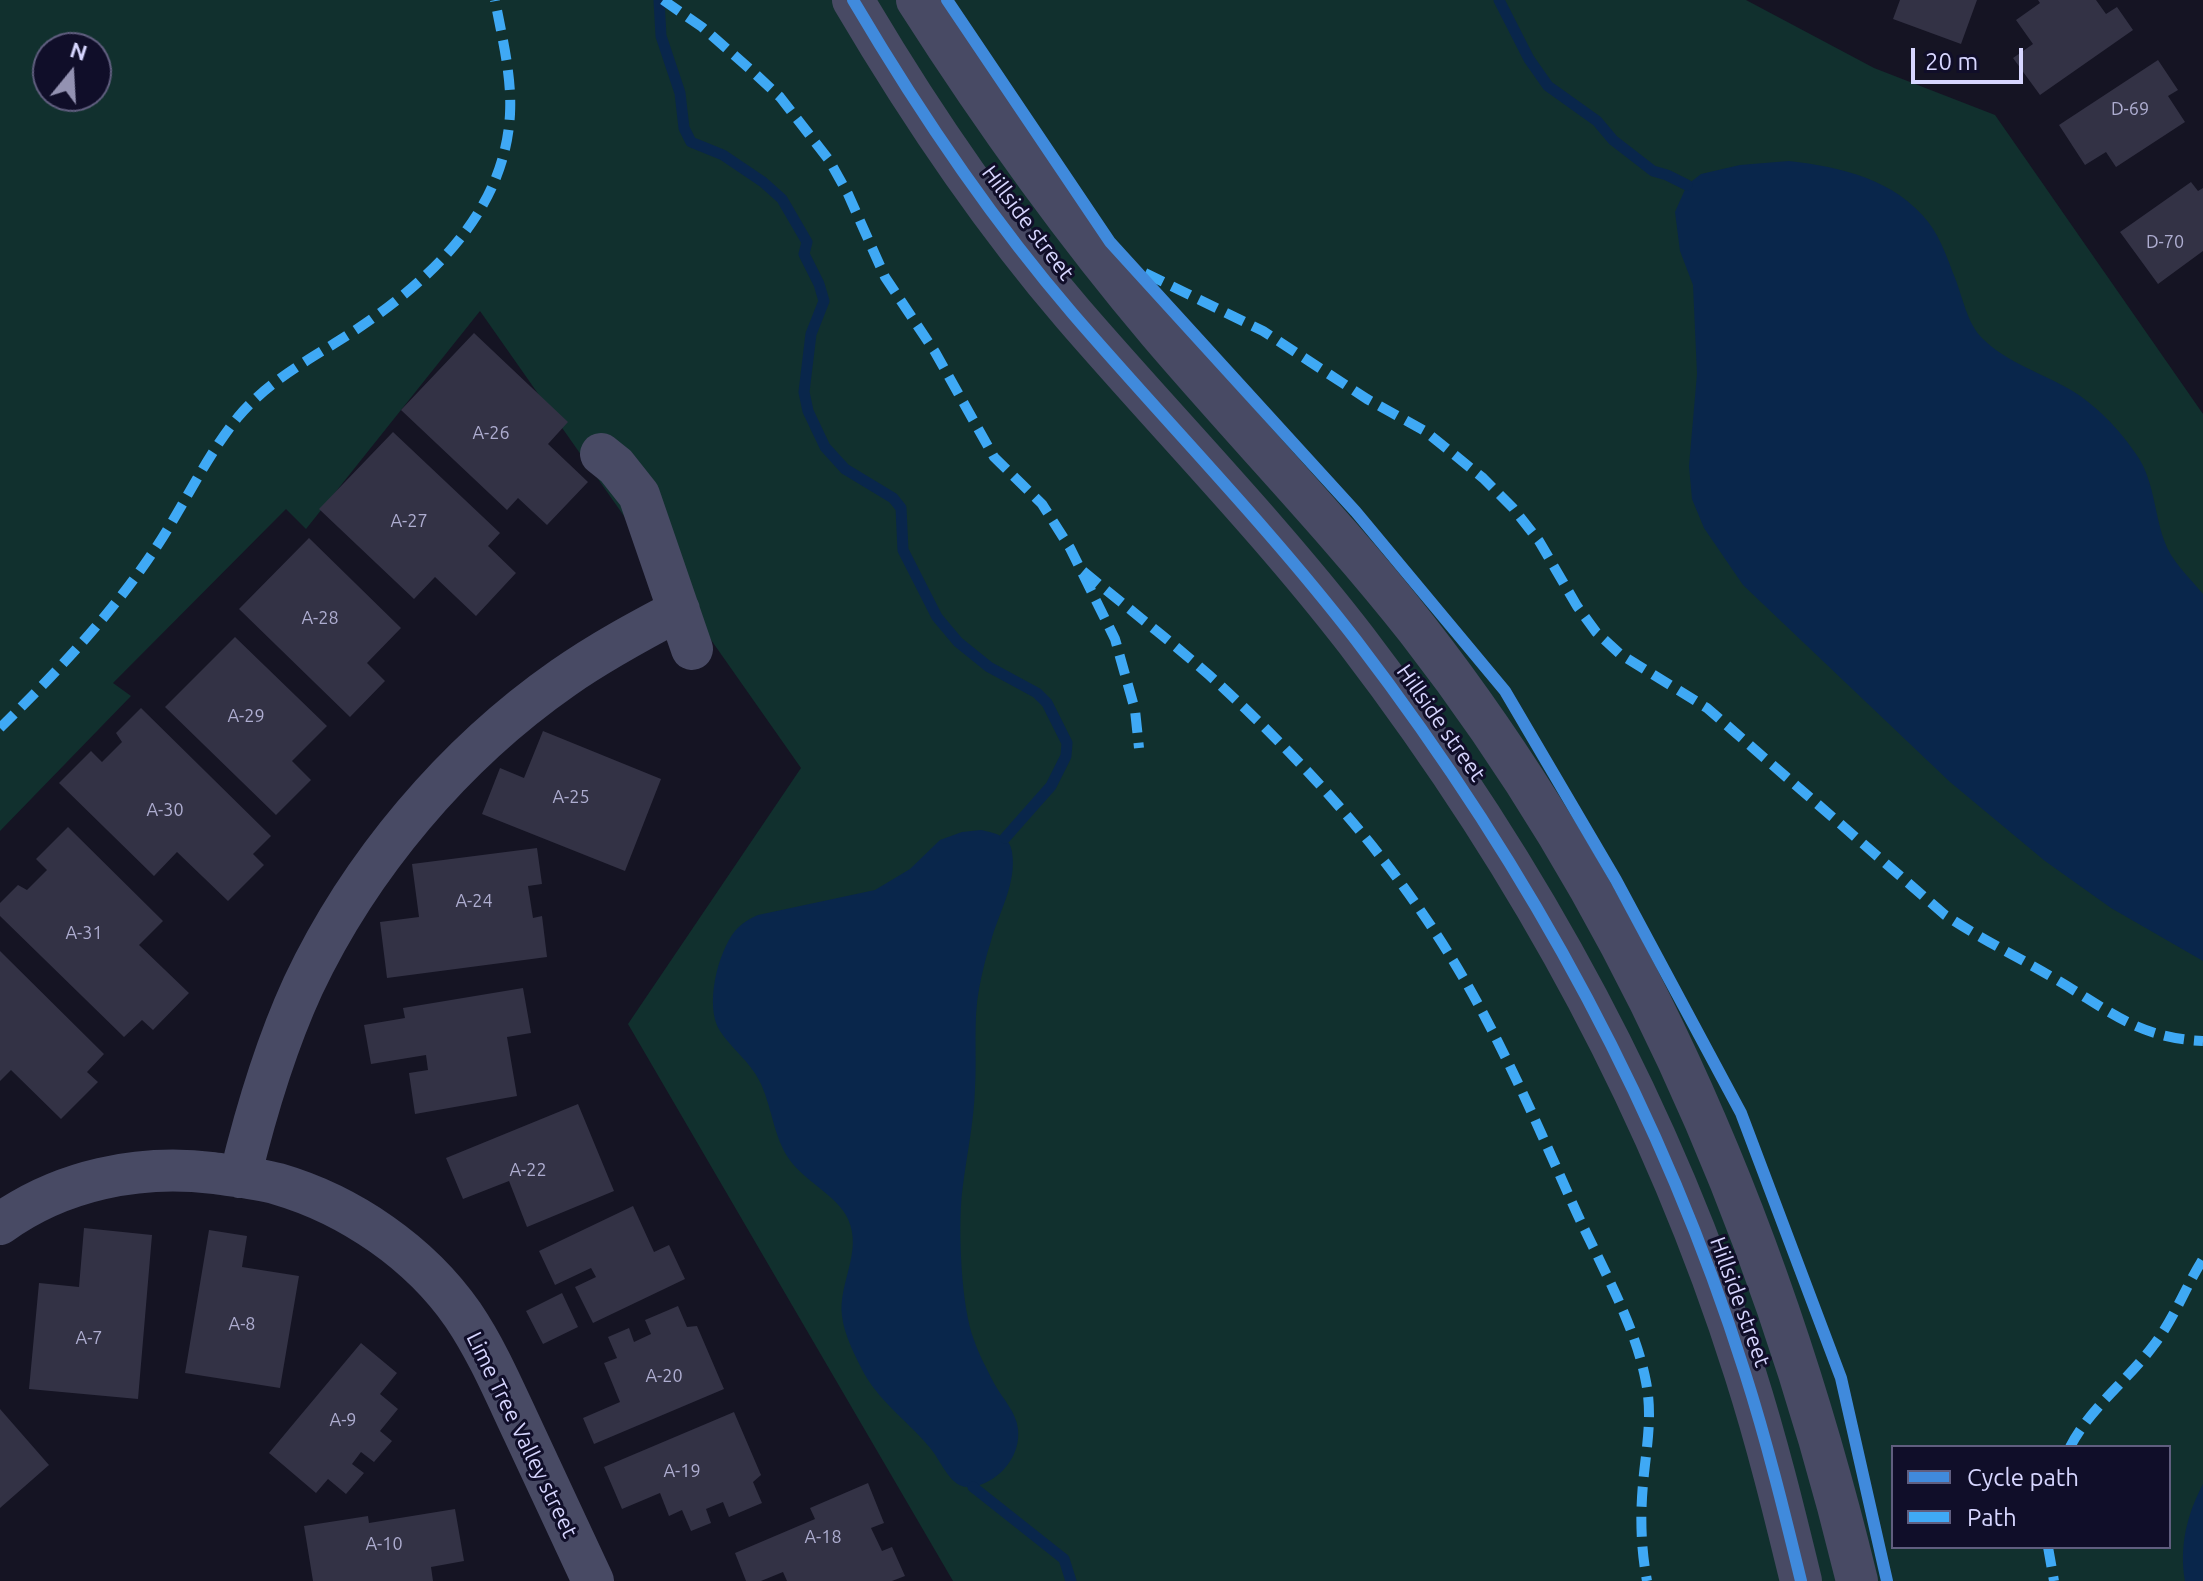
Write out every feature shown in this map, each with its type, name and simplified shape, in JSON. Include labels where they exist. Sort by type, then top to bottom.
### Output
[{"type":"street","name":"Hillside street","points":[[853,0],[976,189],[1022,251],[1071,312],[1279,546],[1354,637],[1425,732],[1492,831],[1609,1040],[1659,1148],[1704,1258],[1744,1370],[1778,1485],[1801,1581]]},
{"type":"street","name":"Hillside street","points":[[917,0],[1017,150],[1087,243],[1160,333],[1314,505],[1402,610],[1468,697],[1558,834],[1662,1026],[1709,1125],[1805,1384],[1857,1581]]},
{"type":"street","points":[[601,454],[616,466],[639,495],[692,649]]},
{"type":"street","points":[[240,1177],[265,1085],[304,985],[372,869],[405,826],[459,766],[509,720],[562,679],[619,642],[679,610]]},
{"type":"street","name":"Lime Tree Valley street","points":[[0,1224],[53,1194],[96,1179],[142,1171],[188,1170],[240,1177],[292,1189],[361,1221],[399,1248],[432,1278],[461,1313],[485,1352],[593,1581]]},
{"type":"green space","points":[[0,0],[1746,0],[1874,68],[1995,115],[2203,414],[2203,1581],[953,1581],[628,1024],[801,768],[480,311],[306,529],[286,509],[113,683],[131,696],[0,831]]},
{"type":"water","points":[[1789,161],[1828,167],[1866,178],[1900,196],[1915,208],[1937,236],[1969,318],[1982,338],[2002,354],[2071,390],[2089,403],[2115,427],[2142,464],[2167,548],[2203,594],[2203,961],[2111,908],[2045,861],[1950,782],[1743,585],[1704,528],[1692,499],[1689,466],[1697,374],[1693,285],[1680,251],[1675,212],[1687,185],[1701,174],[1740,165]]},
{"type":"water","points":[[981,830],[996,834],[1008,842],[1013,864],[1010,886],[987,953],[977,1001],[976,1076],[961,1208],[962,1268],[966,1308],[974,1340],[995,1385],[1015,1417],[1018,1439],[1013,1457],[1001,1472],[985,1483],[967,1487],[953,1480],[931,1449],[880,1395],[862,1368],[848,1339],[842,1316],[843,1292],[853,1243],[848,1219],[837,1203],[789,1159],[779,1140],[759,1080],[720,1031],[715,1020],[713,994],[723,952],[735,931],[749,920],[758,915],[875,890],[910,869],[940,840],[962,832]]},
{"type":"water","points":[[2203,1484],[2203,1581],[2185,1581],[2183,1556],[2186,1531]]},
{"type":"building","points":[[1900,0],[1977,0],[1961,44],[1893,19]]},
{"type":"building","points":[[2038,0],[2096,0],[2106,14],[2117,7],[2133,30],[2040,95],[2013,58],[2033,44],[2016,20],[2040,3]]},
{"type":"building","points":[[2158,60],[2178,90],[2168,96],[2185,122],[2116,167],[2106,152],[2085,165],[2059,125]]},
{"type":"building","points":[[2191,182],[2198,191],[2203,188],[2203,251],[2158,284],[2120,232]]},
{"type":"building","points":[[474,333],[568,422],[548,444],[588,482],[547,525],[518,498],[507,510],[401,410]]},
{"type":"building","points":[[393,432],[500,533],[488,546],[516,573],[476,616],[435,577],[414,599],[319,509]]},
{"type":"building","points":[[309,538],[401,628],[367,663],[385,681],[350,717],[239,609]]},
{"type":"building","points":[[235,637],[327,726],[292,761],[311,780],[276,815],[165,707]]},
{"type":"building","points":[[141,708],[271,836],[253,854],[264,865],[228,901],[177,852],[154,876],[59,783],[91,751],[102,762],[122,742],[116,733]]},
{"type":"building","points":[[543,731],[661,779],[625,871],[482,814],[500,768],[524,778]]},
{"type":"building","points":[[68,827],[163,921],[139,945],[189,993],[153,1030],[142,1020],[124,1037],[0,916],[0,903],[18,885],[27,890],[47,870],[36,859]]},
{"type":"building","points":[[537,848],[542,884],[528,886],[533,918],[542,916],[547,957],[387,978],[380,922],[419,917],[412,864]]},
{"type":"building","points":[[0,951],[104,1054],[87,1072],[98,1082],[61,1119],[11,1070],[0,1081]]},
{"type":"building","points":[[523,988],[531,1033],[507,1037],[517,1096],[415,1114],[409,1073],[428,1070],[426,1055],[371,1064],[364,1025],[405,1018],[403,1008]]},
{"type":"building","points":[[578,1104],[614,1191],[527,1227],[509,1181],[463,1199],[446,1158]]},
{"type":"building","points":[[633,1206],[654,1252],[669,1245],[685,1279],[593,1323],[575,1287],[596,1277],[591,1268],[555,1285],[539,1251]]},
{"type":"building","points":[[84,1228],[152,1235],[138,1399],[29,1389],[39,1283],[79,1287]]},
{"type":"building","points":[[209,1230],[247,1236],[242,1267],[299,1276],[280,1388],[185,1373]]},
{"type":"building","points":[[562,1293],[578,1327],[543,1344],[526,1311]]},
{"type":"building","points":[[678,1306],[687,1327],[697,1326],[724,1389],[594,1444],[583,1418],[620,1402],[604,1363],[617,1358],[608,1337],[629,1328],[634,1342],[651,1334],[645,1320]]},
{"type":"building","points":[[361,1343],[397,1373],[380,1394],[398,1409],[380,1431],[392,1441],[374,1462],[361,1452],[352,1464],[364,1473],[346,1494],[328,1479],[316,1493],[269,1453]]},
{"type":"building","points":[[0,1409],[49,1465],[0,1508]]},
{"type":"building","points":[[734,1412],[761,1475],[753,1482],[762,1503],[729,1517],[723,1502],[706,1509],[711,1523],[691,1531],[682,1510],[669,1516],[660,1493],[622,1509],[604,1467]]},
{"type":"building","points":[[868,1483],[884,1523],[871,1528],[882,1551],[892,1547],[905,1576],[892,1581],[787,1581],[783,1572],[761,1581],[746,1581],[735,1553],[815,1519],[810,1508]]},
{"type":"building","points":[[455,1509],[464,1561],[431,1567],[433,1581],[313,1581],[304,1526],[368,1516],[369,1523]]},
{"type":"waterway","points":[[659,0],[661,36],[680,93],[684,128],[691,142],[723,155],[763,182],[782,199],[807,242],[804,254],[824,301],[811,334],[804,392],[808,411],[825,447],[845,469],[893,498],[901,508],[903,550],[937,617],[958,642],[989,667],[1037,693],[1047,703],[1067,743],[1066,756],[1051,786],[1005,838]]},
{"type":"waterway","points":[[1499,0],[1529,59],[1548,86],[1597,121],[1613,140],[1653,171],[1687,185]]},
{"type":"waterway","points":[[973,1487],[1064,1559],[1071,1581]]},
{"type":"marked path","points":[[0,728],[99,623],[135,578],[238,417],[278,380],[354,331],[410,289],[436,266],[479,212],[494,182],[505,149],[510,114],[508,71],[495,0]]},
{"type":"marked path","points":[[663,0],[702,27],[780,97],[829,160],[848,194],[885,277],[935,352],[994,457],[1042,504],[1070,548],[1115,639],[1135,710],[1139,748]]},
{"type":"marked path","points":[[1145,273],[1263,331],[1367,399],[1425,431],[1483,478],[1513,508],[1539,541],[1596,632],[1620,654],[1707,708],[1945,915],[2142,1029],[2180,1039],[2203,1041]]},
{"type":"marked path","points":[[1083,571],[1209,675],[1271,733],[1329,795],[1409,894],[1472,994],[1539,1129],[1613,1289],[1641,1359],[1649,1408],[1641,1521],[1647,1581]]},
{"type":"marked path","points":[[2071,1445],[2098,1407],[2160,1336],[2203,1259]]},
{"type":"marked path","points":[[2048,1549],[2054,1581]]},
{"type":"cycle path","points":[[853,0],[929,122],[1014,241],[1073,314],[1253,515],[1356,640],[1418,724],[1531,899],[1630,1082],[1673,1177],[1745,1373],[1801,1581]]},
{"type":"cycle path","points":[[947,0],[1110,242],[1356,512],[1505,691],[1616,880],[1741,1113],[1841,1378],[1887,1581]]}]
